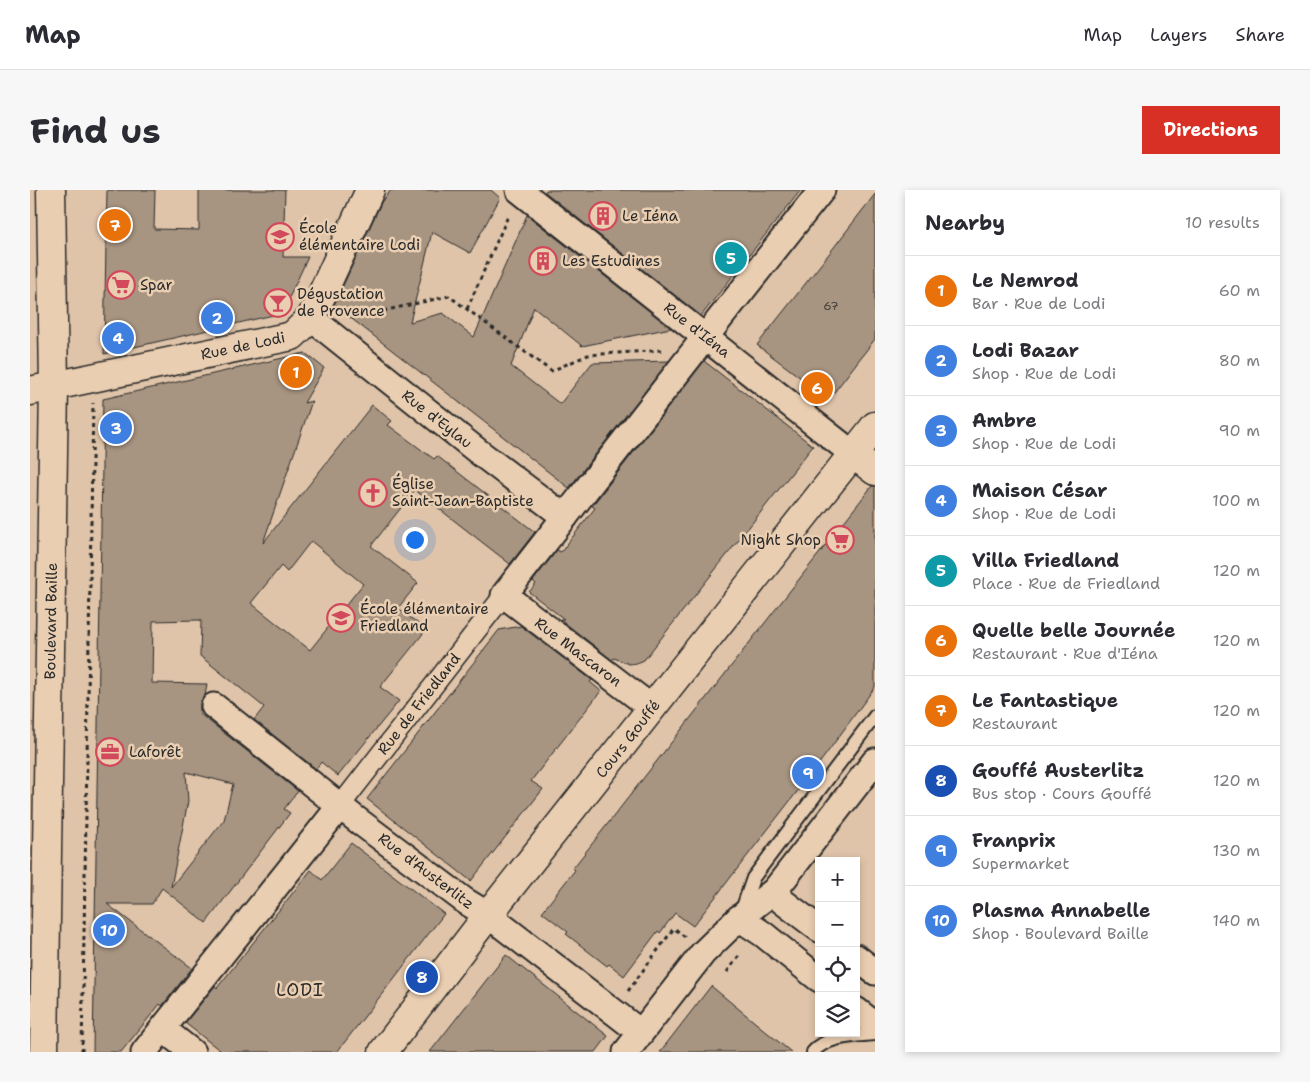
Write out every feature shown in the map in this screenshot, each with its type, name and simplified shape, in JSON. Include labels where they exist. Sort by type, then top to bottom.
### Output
[{"type":"main road","name":"Boulevard Baille","points":[[44,1052],[42,388],[51,190]]},
{"type":"main road","name":"Rue de Lodi","points":[[42,388],[292,336],[311,318],[370,190]]},
{"type":"main road","name":"Cours Gouffé","points":[[383,1052],[875,426]]},
{"type":"main road","name":"Rue d'Iéna","points":[[853,454],[875,471]]},
{"type":"street","name":"Rue d'Iéna","points":[[519,190],[700,343],[853,454]]},
{"type":"street","name":"Rue de Friedland","points":[[144,1052],[340,806],[700,343],[822,190]]},
{"type":"street","name":"Rue d'Eylau","points":[[311,318],[564,517]]},
{"type":"street","name":"Rue Mascaron","points":[[504,595],[652,708]]},
{"type":"street","name":"Rue d'Austerlitz","points":[[214,706],[340,806],[640,1032]]},
{"type":"street","points":[[626,1052],[703,953],[739,918],[776,890],[875,761]]},
{"type":"street","points":[[776,890],[782,901],[815,926]]},
{"type":"street","points":[[739,918],[763,934],[815,976]]},
{"type":"street","points":[[860,961],[875,972]]},
{"type":"street","points":[[860,1013],[875,1025]]},
{"type":"street","points":[[163,1029],[192,1052]]},
{"type":"lane","points":[[739,918],[752,878],[875,716]]},
{"type":"lane","points":[[814,1052],[820,1044],[850,1037],[875,1034]]},
{"type":"path","points":[[467,308],[519,190]]},
{"type":"path","points":[[345,320],[449,296],[551,371],[588,355],[674,349],[700,343]]},
{"type":"path","points":[[82,1052],[93,396]]},
{"type":"path","points":[[628,991],[674,928],[690,940]]},
{"type":"path","points":[[726,972],[741,953]]},
{"type":"building","points":[[107,190],[155,190],[154,229],[199,230],[199,190],[285,190],[283,257],[308,257],[282,313],[104,354]]},
{"type":"building","points":[[391,190],[491,190],[500,198],[470,253],[432,232],[410,322],[443,313],[474,337],[527,215],[671,328],[582,346],[534,307],[511,366],[560,404],[592,363],[669,361],[569,488],[334,305],[382,201]]},
{"type":"building","points":[[546,190],[801,190],[701,316],[545,192]]},
{"type":"building","points":[[875,194],[875,339],[829,399],[757,345]]},
{"type":"building","points":[[305,353],[324,368],[304,403],[312,401],[263,543],[372,405],[392,421],[388,425],[434,459],[437,456],[535,532],[510,564],[415,490],[371,546],[418,583],[398,608],[426,630],[380,687],[399,701],[338,776],[321,762],[316,769],[254,720],[264,707],[200,656],[201,621],[153,621],[152,683],[207,684],[205,696],[200,703],[200,714],[298,791],[284,809],[290,813],[206,923],[162,888],[152,904],[107,904],[192,968],[162,1006],[160,1004],[121,1052],[93,1052],[103,399]],"holes":[[[311,541],[363,584],[310,650],[251,603],[281,566],[287,572]],[[186,772],[233,784],[224,820],[171,887],[188,801]]]},
{"type":"building","points":[[704,361],[813,446],[644,660],[629,664],[614,658],[612,660],[529,592],[536,584],[533,581],[557,550],[561,552],[595,508],[592,506]]},
{"type":"building","points":[[872,486],[875,486],[875,687],[824,757],[693,926],[675,913],[660,933],[658,931],[624,976],[609,964],[607,966],[566,934],[568,932],[542,912],[575,870],[573,868]]},
{"type":"building","points":[[521,626],[592,680],[590,682],[601,691],[531,781],[543,789],[471,881],[367,799],[499,630]]},
{"type":"building","points":[[351,843],[444,914],[337,1052],[222,1052],[185,1023],[215,986],[217,988],[311,870],[322,880]]},
{"type":"building","points":[[506,955],[608,1036],[596,1052],[430,1052]]},
{"type":"building","points":[[711,986],[791,1052],[660,1052]]},
{"type":"place","name":"Le Iéna","points":[[603,216]]},
{"type":"place","name":"Le Fantastique","points":[[115,225]]},
{"type":"place","name":"École élémentaire Lodi","points":[[280,237]]},
{"type":"place","name":"Villa Friedland","points":[[731,258]]},
{"type":"place","name":"Les Estudines","points":[[543,261]]},
{"type":"place","name":"Spar","points":[[121,285]]},
{"type":"place","name":"Dégustation de Provence","points":[[278,303]]},
{"type":"place","name":"Lodi Bazar","points":[[217,318]]},
{"type":"place","name":"Maison César","points":[[118,338]]},
{"type":"place","name":"Le Nemrod","points":[[296,372]]},
{"type":"place","name":"Quelle belle Journée","points":[[817,388]]},
{"type":"place","name":"Ambre","points":[[116,428]]},
{"type":"place","name":"Église Saint-Jean-Baptiste","points":[[373,493]]},
{"type":"place","name":"Night Shop","points":[[840,540]]},
{"type":"place","name":"École élémentaire Friedland","points":[[341,618]]},
{"type":"place","name":"Laforêt","points":[[110,752]]},
{"type":"place","name":"Franprix","points":[[808,773]]},
{"type":"place","name":"Plasma Annabelle","points":[[109,930]]},
{"type":"place","name":"Gouffé Austerlitz","points":[[422,977]]},
{"type":"district","name":"LODI","points":[[300,990]]}]
